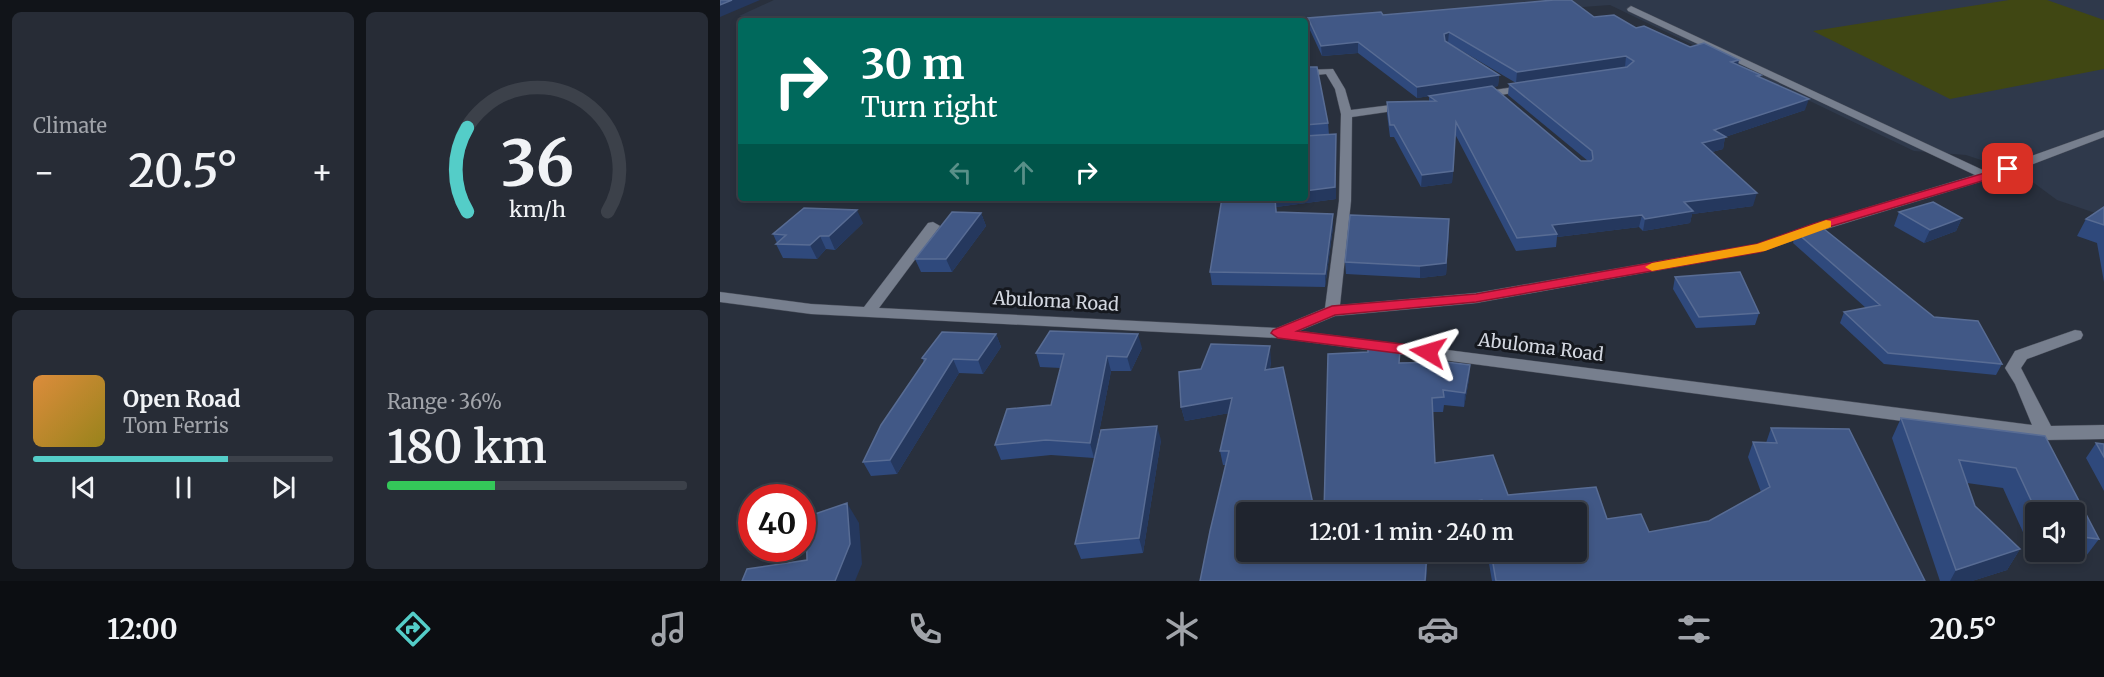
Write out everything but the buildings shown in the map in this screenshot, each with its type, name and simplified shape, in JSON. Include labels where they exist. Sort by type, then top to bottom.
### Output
[{"type":"street","points":[[1631,9],[1984,175]]},
{"type":"street","points":[[1308,73],[1329,71],[1340,89],[1347,114],[1340,139],[1345,201],[1332,311]]},
{"type":"street","points":[[1497,78],[1516,90]]},
{"type":"street","points":[[1473,96],[1501,96],[1516,90],[1538,87]]},
{"type":"street","points":[[1347,114],[1416,104]]},
{"type":"street","points":[[1278,333],[1332,311],[1476,298],[1760,248],[1818,226],[2008,169],[2104,133]]},
{"type":"street","points":[[869,311],[933,226]]},
{"type":"street","name":"Abuloma Road","points":[[720,297],[811,309],[1278,333],[2045,433],[2104,432]]},
{"type":"street","points":[[2045,433],[2024,384],[2013,368],[2021,355],[2075,335]]},
{"type":"shaded area","points":[[774,0],[2104,0],[2104,216],[2057,200],[2034,183],[2008,169],[1966,155],[1914,151],[1610,5],[1308,27],[1308,18],[763,18],[739,16]]},
{"type":"green space","points":[[2009,0],[2047,0],[2104,20],[2104,69],[1950,99],[1813,31]]},
{"type":"slow traffic","points":[[1652,267],[1760,248],[1826,224]]},
{"type":"route","points":[[1428,352],[1278,333],[1332,311],[1476,298],[1760,248],[1818,226],[2008,169]]}]
